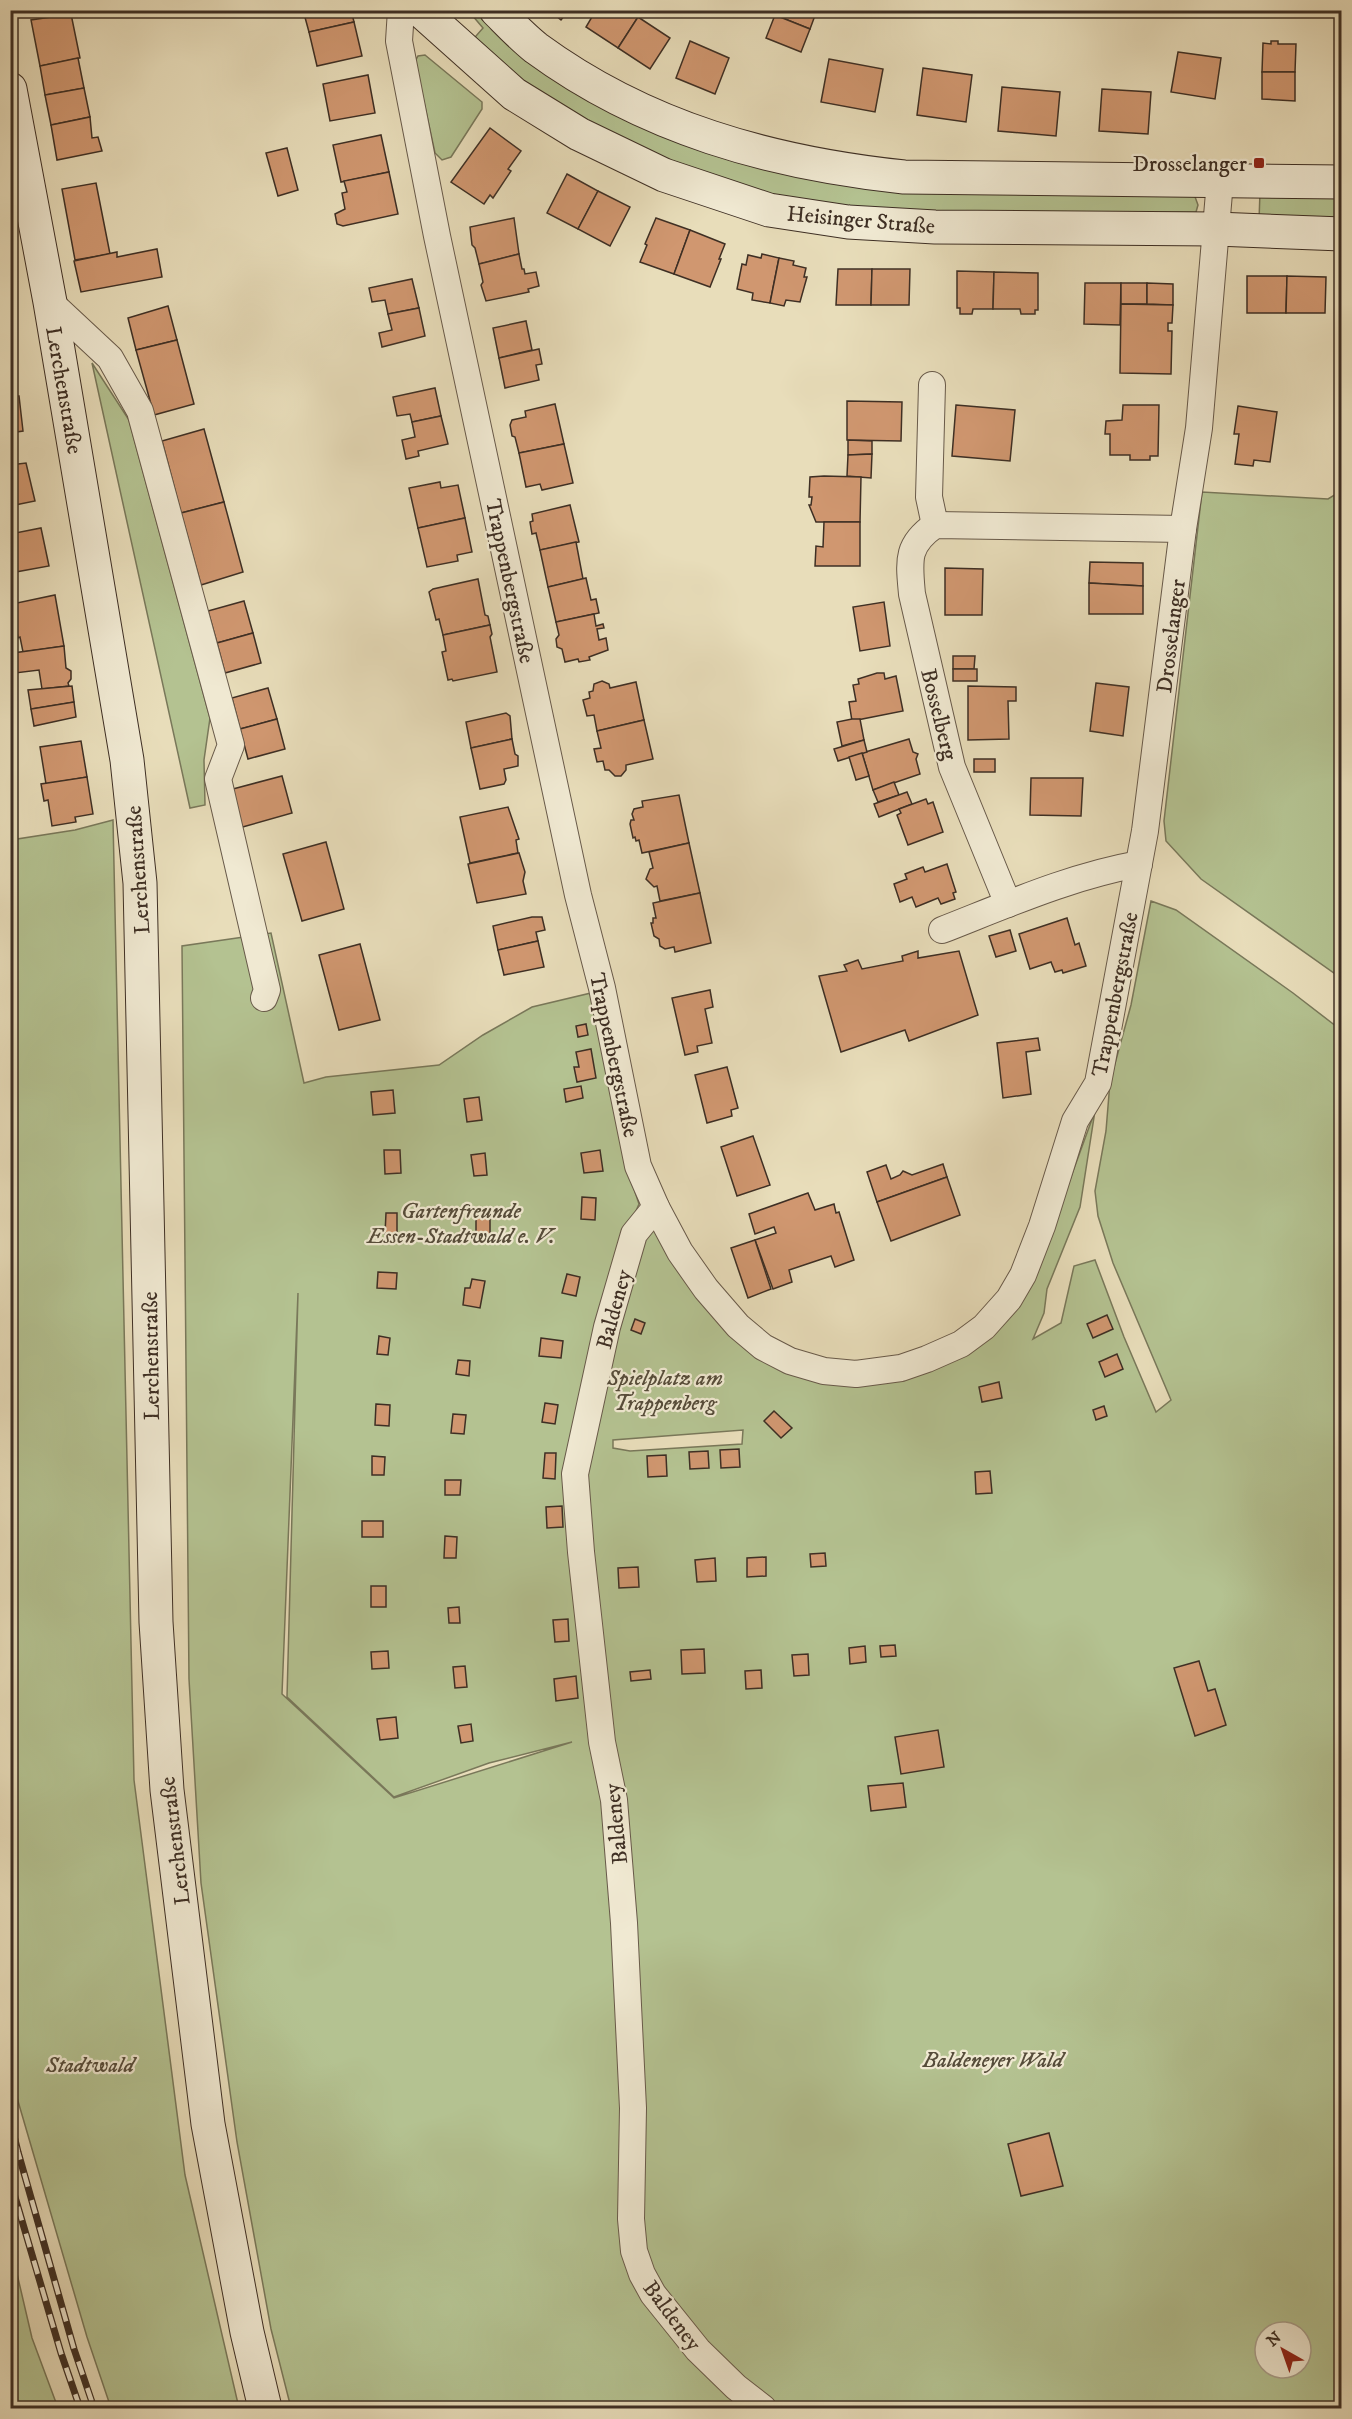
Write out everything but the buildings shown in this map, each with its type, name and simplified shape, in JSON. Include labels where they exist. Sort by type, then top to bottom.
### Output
[{"type":"main road","name":"Heisinger Straße","points":[[420,10],[514,94],[579,134],[664,175],[769,210],[848,222],[934,227],[1216,229],[1341,234]]},
{"type":"main road","name":"Heisinger Straße","points":[[496,10],[534,46],[580,78],[668,123],[753,151],[801,163],[904,177],[1341,182]]},
{"type":"main road","name":"Lerchenstraße","points":[[10,89],[50,302],[128,760],[136,826],[140,883],[156,1622],[167,1790],[208,2124],[247,2332],[265,2409]]},
{"type":"street","name":"Trappenbergstraße","points":[[400,10],[399,41],[437,236],[578,896],[602,988],[638,1166],[656,1207],[680,1252],[706,1289],[733,1320],[763,1347],[790,1361],[838,1373],[901,1368],[946,1352],[974,1336],[1009,1299],[1023,1275],[1042,1226],[1075,1121],[1098,1083],[1139,864]]},
{"type":"street","points":[[1216,229],[1220,181]]},
{"type":"street","name":"Drosselanger","points":[[1139,864],[1183,529],[1199,428],[1216,229]]},
{"type":"street","name":"Lerchenstraße","points":[[50,302],[69,317],[110,358],[140,411],[231,745],[218,779],[267,990],[264,998]]},
{"type":"street","points":[[932,385],[929,497],[935,525],[1183,529]]},
{"type":"street","name":"Bosselberg","points":[[935,525],[920,535],[913,547],[909,570],[912,594],[952,767],[1008,904]]},
{"type":"street","points":[[942,930],[1008,904],[1094,875],[1139,864]]},
{"type":"street","name":"Baldeney","points":[[656,1207],[634,1234],[607,1327],[575,1474],[581,1552],[602,1742],[614,1800],[624,1923],[633,2108],[632,2230],[637,2259],[653,2294],[698,2350],[736,2388],[762,2409]]},
{"type":"green space","points":[[477,11],[496,27],[708,149],[1194,194],[1198,205],[1196,212],[927,217],[771,197],[604,136],[469,44],[483,28],[472,15]]},
{"type":"green space","points":[[425,55],[482,102],[482,109],[451,157],[442,160],[435,153],[415,61],[418,56]]},
{"type":"green space","points":[[1260,192],[1341,193],[1341,223],[1259,221]]},
{"type":"green space","points":[[92,363],[129,420],[210,718],[204,760],[205,805],[190,808]]},
{"type":"green space","points":[[1341,491],[1341,978],[1201,879],[1166,841],[1164,821],[1202,492],[1328,499]]},
{"type":"green space","name":"Stadtwald","points":[[113,820],[134,1780],[185,2175],[239,2408],[111,2408],[87,2337],[13,2084],[11,2069],[11,840],[75,830]]},
{"type":"green space","name":"Baldeneyer Wald","points":[[1151,901],[1176,910],[1341,1030],[1341,2408],[291,2408],[271,2329],[237,2142],[201,1883],[189,1679],[182,946],[271,933],[304,1083],[326,1077],[439,1065],[483,1035],[532,1007],[591,993],[625,1161],[639,1204],[621,1246],[638,1236],[655,1216],[702,1294],[832,1377],[976,1341],[1064,1196],[1095,1111],[1080,1207],[1047,1289],[1044,1313],[1033,1339],[1061,1323],[1074,1266],[1095,1260],[1156,1412],[1171,1400],[1113,1263],[1098,1216],[1095,1191],[1106,1131],[1110,1082],[1131,1005]],"holes":[[[298,1293],[287,1697],[394,1797],[489,1763],[572,1742],[394,1798],[282,1694]],[[743,1430],[742,1444],[630,1451],[613,1448],[613,1440]]]},
{"type":"green space","points":[[11,2248],[32,2338],[58,2408],[11,2408]]},
{"type":"railway","points":[[10,2119],[74,2349],[94,2408]]},
{"type":"railway","points":[[10,2180],[61,2353],[80,2408]]},
{"type":"place","name":"Drosselanger","points":[[1259,163]]},
{"type":"park label","name":"Gartenfreunde Essen-Stadtwald e. V.","points":[[461,1222]]},
{"type":"park label","name":"Spielplatz am Trappenberg","points":[[665,1390]]}]
